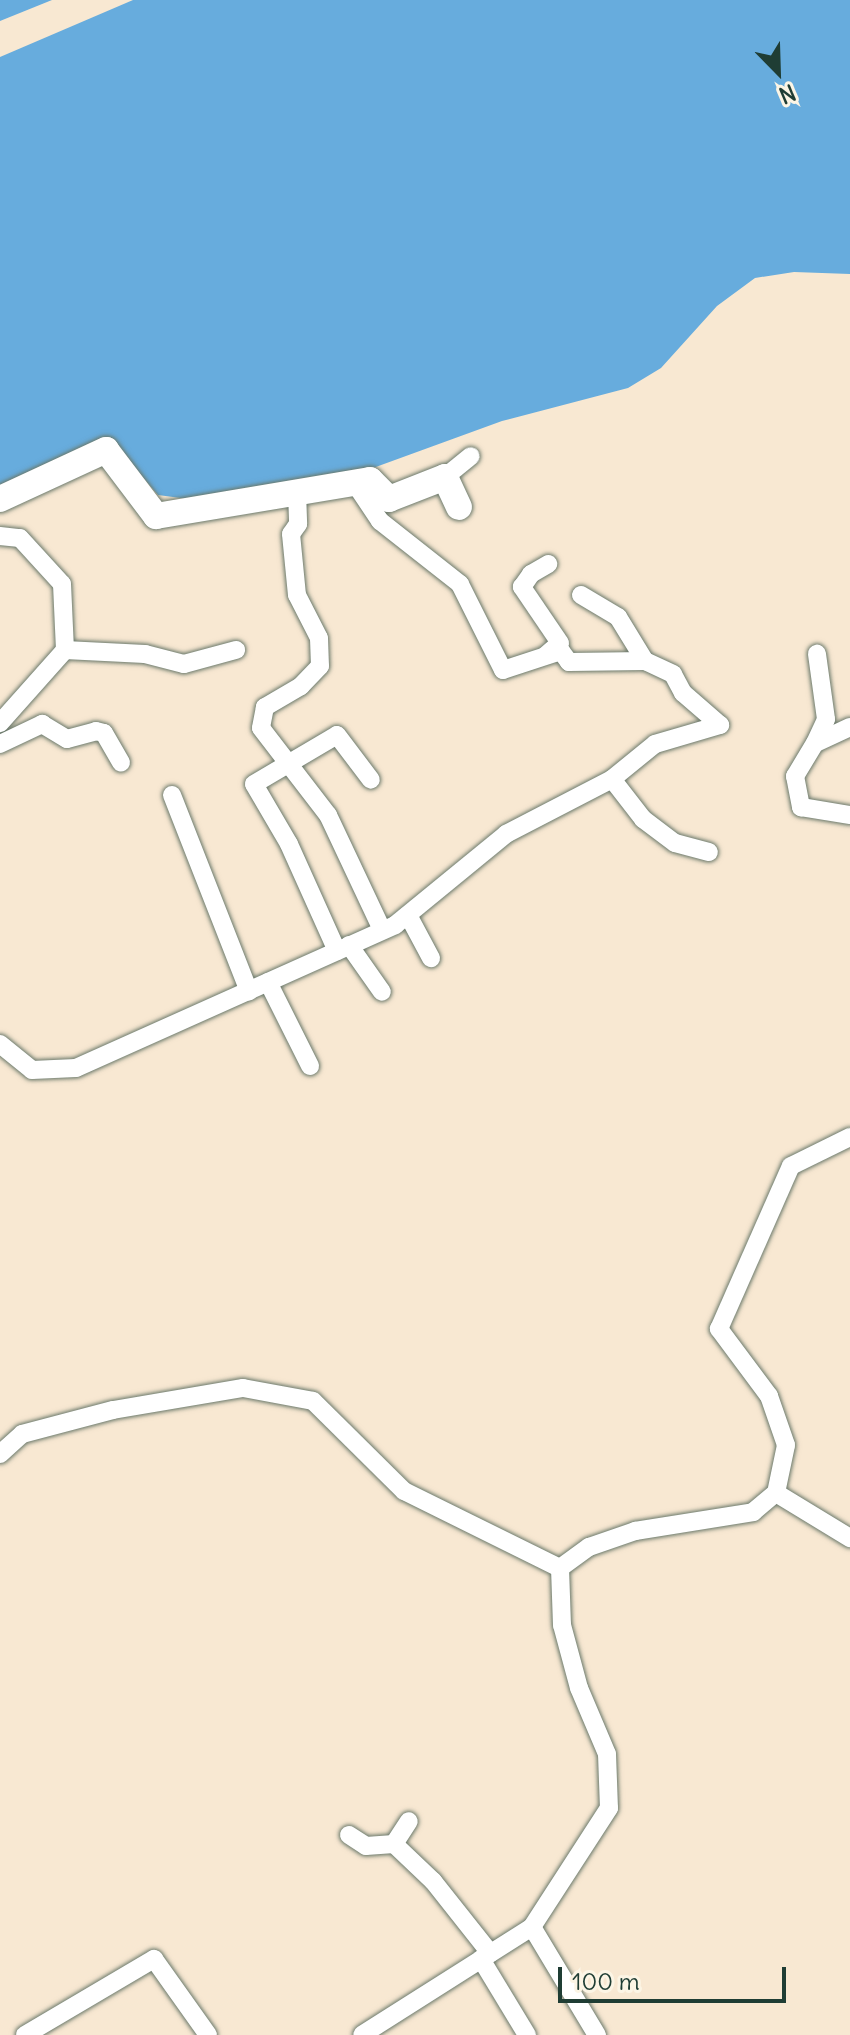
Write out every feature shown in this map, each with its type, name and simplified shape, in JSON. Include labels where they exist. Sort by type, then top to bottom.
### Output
[{"type":"street","points":[[0,499],[106,450],[156,516],[370,480],[389,499],[445,477],[471,456]]},
{"type":"street","points":[[445,477],[459,507]]},
{"type":"street","points":[[0,1044],[32,1070],[76,1068],[382,930],[408,915],[506,834],[612,779],[655,744],[720,725],[683,693],[673,674],[645,661],[569,662],[561,651],[503,670],[460,584],[380,521],[354,482]]},
{"type":"street","points":[[297,491],[298,524],[291,534],[297,595],[319,638],[320,666],[301,686],[265,707],[261,728],[328,815],[382,930]]},
{"type":"street","points":[[0,536],[20,538],[62,584],[65,650],[0,723]]},
{"type":"street","points":[[546,655],[560,643],[522,587],[531,574],[548,564]]},
{"type":"street","points":[[581,595],[618,617],[645,661]]},
{"type":"street","points":[[65,650],[145,654],[184,664],[236,650]]},
{"type":"street","points":[[817,654],[826,719],[795,776],[801,807],[850,815]]},
{"type":"street","points":[[0,744],[42,724],[67,739],[96,731],[104,733],[121,763]]},
{"type":"street","points":[[815,743],[850,727]]},
{"type":"street","points":[[371,780],[337,735],[254,784],[343,948],[382,992]]},
{"type":"street","points":[[612,779],[643,819],[675,843],[709,852]]},
{"type":"street","points":[[172,795],[249,991]]},
{"type":"street","points":[[408,915],[431,958]]},
{"type":"street","points":[[268,982],[310,1066]]},
{"type":"street","points":[[560,1568],[589,1547],[635,1531],[753,1512],[776,1493],[786,1445],[769,1396],[719,1329],[791,1166],[850,1137]]},
{"type":"street","points":[[0,1454],[22,1434],[113,1410],[229,1390],[243,1388],[313,1401],[404,1491],[560,1568]]},
{"type":"street","points":[[776,1493],[850,1538]]},
{"type":"street","points":[[362,2035],[390,2027],[486,1956],[532,1927],[609,1808],[607,1754],[579,1688],[562,1625],[560,1568]]},
{"type":"street","points":[[394,1844],[409,1821]]},
{"type":"street","points":[[349,1835],[366,1846],[394,1844],[433,1881],[486,1956],[527,2035]]},
{"type":"street","points":[[532,1927],[597,2035]]},
{"type":"street","points":[[25,2035],[154,1959],[208,2035]]},
{"type":"water","points":[[0,0],[850,0],[850,274],[794,272],[755,278],[717,306],[661,368],[628,388],[502,421],[373,468],[188,499],[158,495],[123,454],[0,490]]},
{"type":"pier","points":[[52,0],[133,0],[0,57],[0,21]]}]
